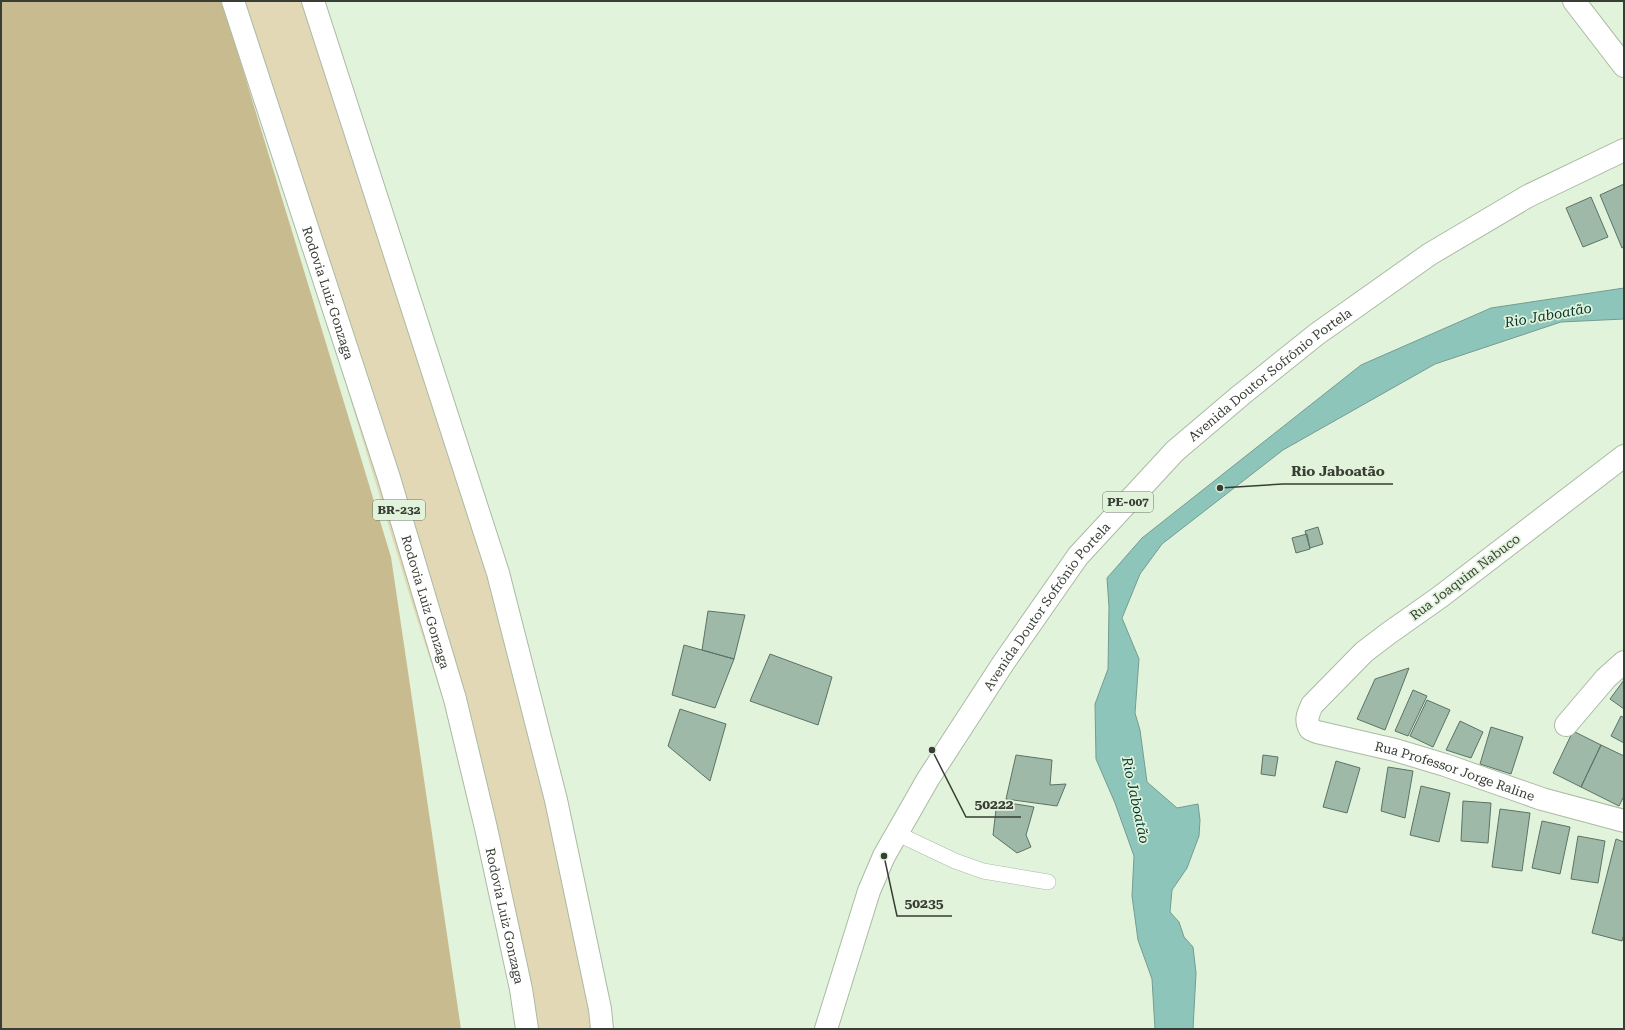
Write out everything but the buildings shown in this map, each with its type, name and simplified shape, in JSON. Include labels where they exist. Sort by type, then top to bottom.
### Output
[{"type":"main road","name":"Rodovia Luiz Gonzaga","points":[[233,1],[389,478],[455,699],[486,828],[521,989],[526,1029]]},
{"type":"main road","points":[[312,1],[498,573],[556,800],[600,1009],[602,1029]]},
{"type":"main road","points":[[1574,1],[1624,66]]},
{"type":"main road","name":"Avenida Doutor Sofrônio Portela","points":[[826,1029],[869,892],[884,856],[937,766],[1004,662],[1078,556],[1175,451],[1241,395],[1317,334],[1430,254],[1528,196],[1624,150]]},
{"type":"main road","name":"Rua Joaquim Nabuco","points":[[1312,705],[1364,652],[1440,597],[1624,456]]},
{"type":"main road","points":[[1566,724],[1606,678],[1624,662]]},
{"type":"main road","name":"Rua Professor Jorge Raline","points":[[1312,705],[1308,716],[1308,725],[1310,729],[1395,750],[1445,765],[1542,799],[1624,822]]},
{"type":"lane","points":[[898,834],[955,861],[983,871],[1048,882]]},
{"type":"shaded area","points":[[1,1],[222,1],[391,557],[461,1029],[1,1029]]},
{"type":"shaded area","points":[[230,1],[316,1],[470,472],[609,1029],[525,1029],[503,885],[414,610]]},
{"type":"water","points":[[1624,288],[1624,319],[1561,322],[1435,364],[1283,450],[1162,544],[1140,574],[1122,618],[1139,659],[1135,713],[1140,730],[1147,782],[1177,808],[1198,804],[1200,820],[1199,836],[1187,868],[1172,890],[1170,912],[1179,922],[1184,937],[1193,947],[1196,973],[1193,1029],[1155,1029],[1152,979],[1138,940],[1132,896],[1134,856],[1115,803],[1096,759],[1095,704],[1108,669],[1109,607],[1107,578],[1142,538],[1361,365],[1491,308]]},
{"type":"place","name":"Rio Jaboatão","points":[[1220,488]]},
{"type":"place","name":"50222","points":[[932,750]]},
{"type":"place","name":"50235","points":[[884,856]]}]
